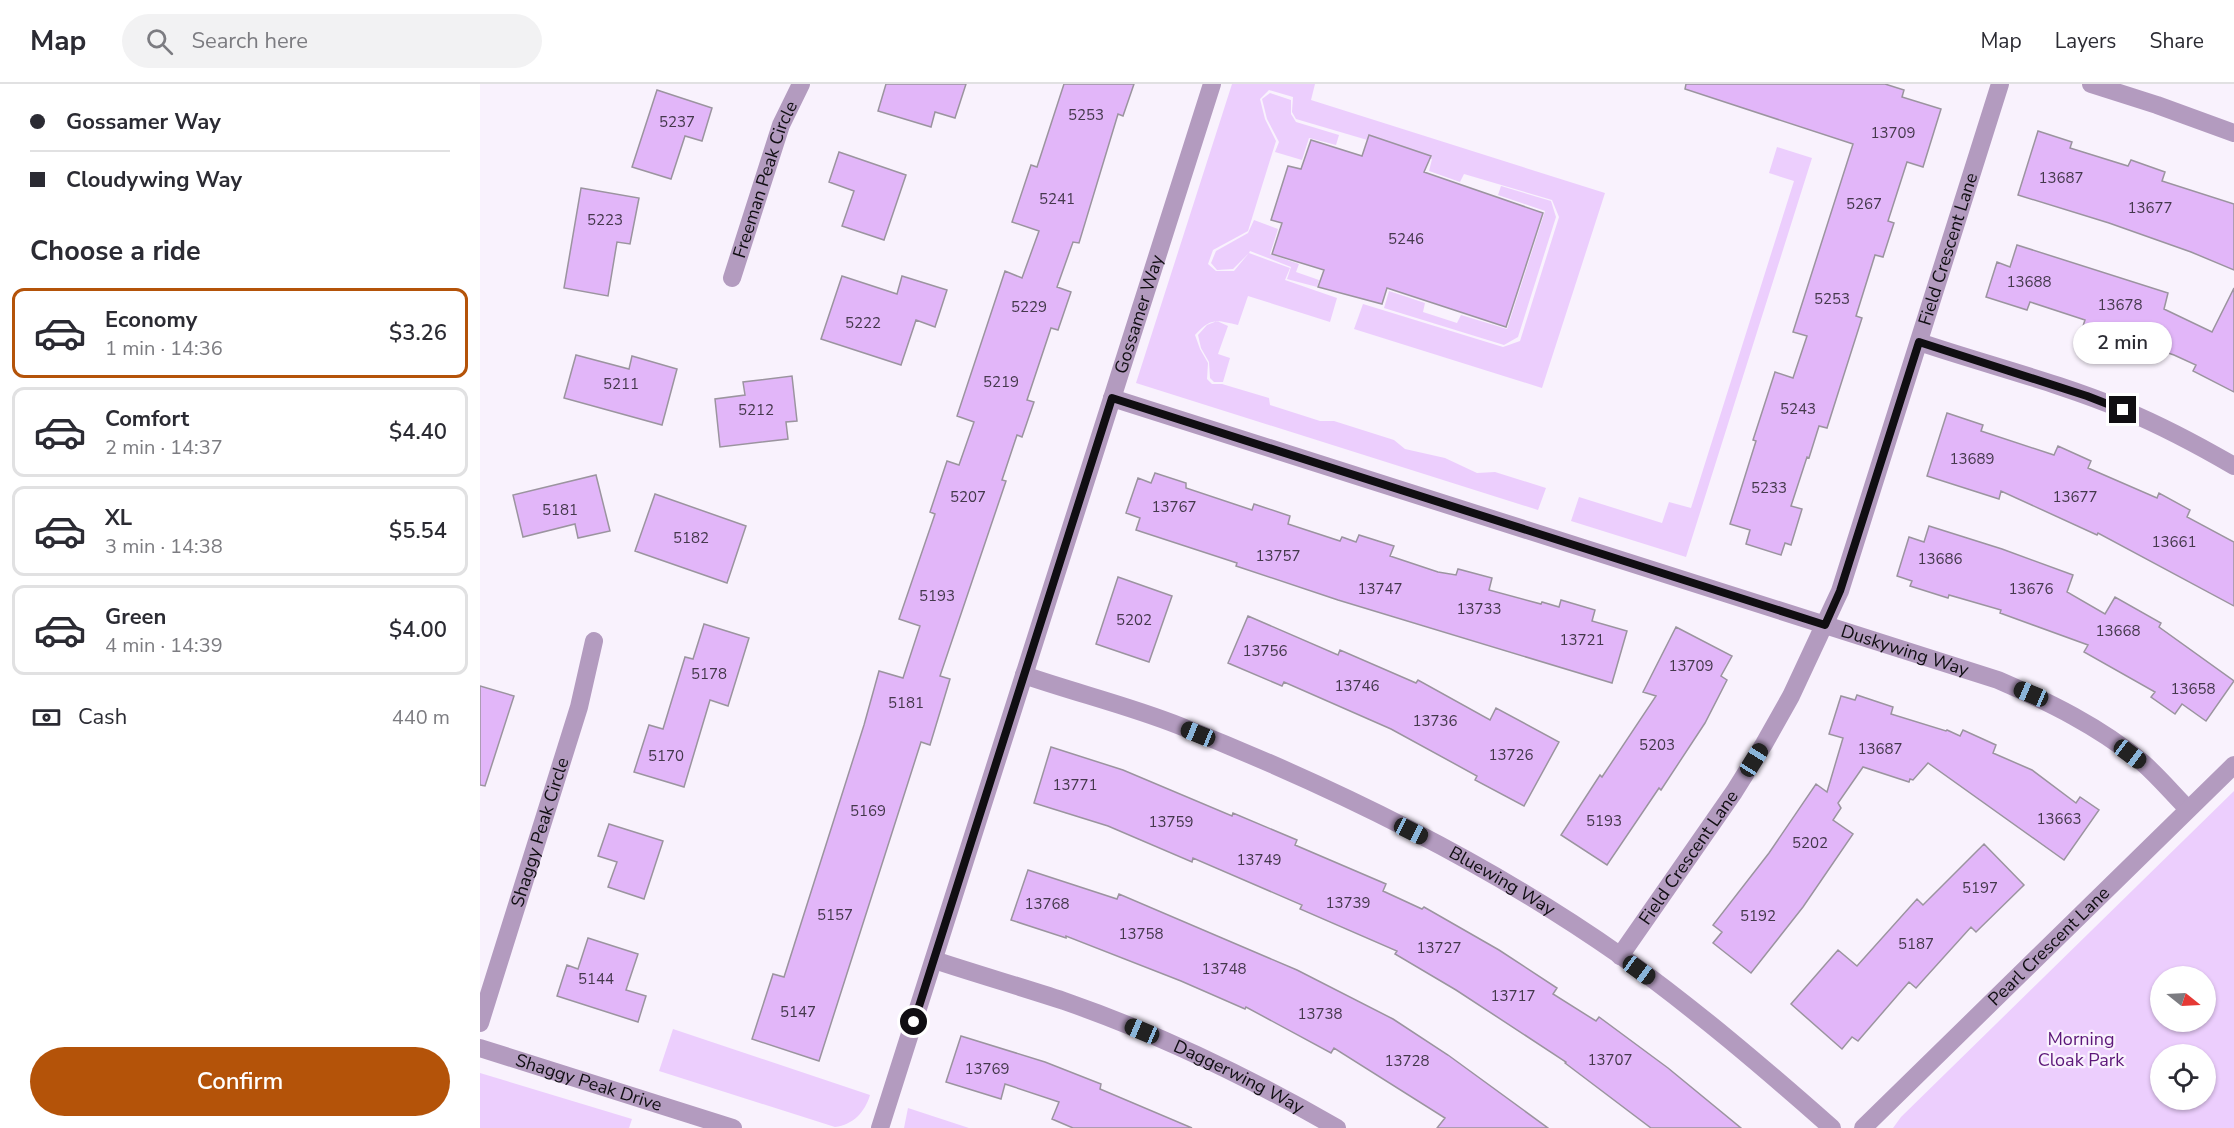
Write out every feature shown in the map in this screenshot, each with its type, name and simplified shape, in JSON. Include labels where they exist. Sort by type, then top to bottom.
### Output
[{"type":"street","name":"Freeman Peak Circle","points":[[732,278],[781,125],[801,84]]},
{"type":"street","name":"Gossamer Way","points":[[880,1128],[1212,84]]},
{"type":"street","name":"Field Crescent Lane","points":[[1620,956],[1734,792],[1791,696],[1840,591],[2000,84]]},
{"type":"street","points":[[2091,84],[2234,133]]},
{"type":"street","points":[[1919,342],[2087,396],[2123,410],[2197,445],[2234,466]]},
{"type":"street","name":"Duskywing Way","points":[[1112,398],[1998,681],[2051,705],[2091,727],[2143,763],[2188,809]]},
{"type":"street","name":"Shaggy Peak Circle","points":[[480,1023],[579,707],[594,641]]},
{"type":"street","name":"Bluewing Way","points":[[1024,675],[1178,725],[1340,795],[1429,840],[1525,894],[1620,956],[1696,1012],[1832,1128]]},
{"type":"street","name":"Pearl Crescent Lane","points":[[1863,1128],[2234,765]]},
{"type":"street","name":"Daggerwing Way","points":[[934,960],[1065,1002],[1170,1043],[1241,1076],[1337,1128]]},
{"type":"street","name":"Shaggy Peak Drive","points":[[480,1048],[733,1128]]},
{"type":"green space","points":[[1232,84],[1315,84],[1311,100],[1605,193],[1542,388],[1354,329],[1363,304],[1503,347],[1520,341],[1559,217],[1552,200],[1464,174],[1460,182],[1429,171],[1432,159],[1296,119],[1292,112],[1293,97],[1269,90],[1260,99],[1265,119],[1276,141],[1248,231],[1213,250],[1208,264],[1216,271],[1234,271],[1249,253],[1290,268],[1285,280],[1337,298],[1330,322],[1248,296],[1238,325],[1215,321],[1206,325],[1195,335],[1208,363],[1207,379],[1212,384],[1222,384],[1269,398],[1270,405],[1320,421],[1334,421],[1394,440],[1405,449],[1445,458],[1477,473],[1495,472],[1546,488],[1538,510],[1136,383]]},
{"type":"green space","points":[[1270,93],[1291,100],[1291,114],[1296,122],[1339,135],[1336,145],[1309,138],[1302,160],[1275,152],[1279,142],[1267,119],[1262,99]]},
{"type":"green space","points":[[1777,147],[1812,158],[1686,557],[1571,521],[1579,497],[1662,523],[1669,502],[1691,508],[1794,181],[1769,173]]},
{"type":"green space","points":[[1501,186],[1551,201],[1556,217],[1518,337],[1504,345],[1384,308],[1389,291],[1425,303],[1423,312],[1457,323],[1461,315],[1507,329],[1545,211],[1498,195]]},
{"type":"green space","points":[[1254,220],[1278,229],[1270,254],[1299,264],[1296,272],[1319,280],[1317,287],[1287,279],[1291,267],[1250,251],[1233,269],[1217,270],[1211,263],[1216,251],[1248,233]]},
{"type":"green space","points":[[1217,321],[1228,326],[1218,354],[1230,358],[1223,382],[1214,382],[1210,378],[1209,362],[1201,348],[1198,335],[1207,325]]},
{"type":"green space","name":"Morning Cloak Park","points":[[2234,791],[2234,1128],[1893,1128],[1901,1117]]},
{"type":"green space","points":[[673,1029],[870,1095],[865,1107],[857,1117],[847,1124],[835,1127],[659,1071]]},
{"type":"green space","points":[[480,1073],[632,1119],[629,1128],[480,1128]]},
{"type":"green space","points":[[908,1108],[969,1128],[904,1128]]},
{"type":"building","points":[[886,84],[966,84],[955,118],[935,112],[931,127],[878,111]]},
{"type":"building","points":[[1064,84],[1134,84],[1123,116],[1118,114],[1079,243],[1073,242],[1057,287],[1071,292],[1058,330],[1051,328],[1027,400],[1034,402],[1022,437],[1017,435],[1002,480],[1006,481],[940,676],[950,679],[930,745],[921,742],[819,1061],[752,1039],[773,974],[784,977],[879,671],[903,678],[920,626],[899,619],[935,514],[930,512],[947,461],[959,465],[974,422],[957,416],[1005,271],[1022,278],[1039,231],[1012,222],[1031,165],[1037,167]]},
{"type":"building","points":[[1686,84],[1885,84],[1904,90],[1902,97],[1941,109],[1923,167],[1907,162],[1888,221],[1894,223],[1883,257],[1875,255],[1856,316],[1862,318],[1827,428],[1819,426],[1791,506],[1802,509],[1791,545],[1785,543],[1781,555],[1746,544],[1750,530],[1730,524],[1775,372],[1793,378],[1807,336],[1793,332],[1853,144],[1685,89]]},
{"type":"building","points":[[657,90],[712,108],[702,141],[685,136],[671,179],[632,167]]},
{"type":"building","points":[[2038,131],[2072,142],[2070,148],[2128,166],[2131,160],[2165,172],[2162,181],[2234,204],[2234,270],[2109,223],[2018,195]]},
{"type":"building","points":[[1369,135],[1431,156],[1424,172],[1543,213],[1506,327],[1387,288],[1382,304],[1318,287],[1324,270],[1272,254],[1282,223],[1271,220],[1288,166],[1301,169],[1311,140],[1362,156]]},
{"type":"building","points":[[839,152],[906,175],[884,240],[842,226],[854,191],[829,182]]},
{"type":"building","points":[[581,188],[639,198],[630,244],[617,242],[608,296],[564,288]]},
{"type":"building","points":[[2017,245],[2168,293],[2164,309],[2212,332],[2234,288],[2234,392],[2193,371],[2196,365],[2174,355],[2138,343],[2137,347],[2082,329],[2085,320],[2030,302],[2027,310],[1986,297],[1997,262],[2010,267]]},
{"type":"building","points":[[842,276],[897,294],[902,276],[947,290],[935,327],[916,320],[901,365],[821,339]]},
{"type":"building","points":[[576,355],[629,369],[632,356],[677,369],[662,425],[564,398]]},
{"type":"building","points":[[792,376],[797,421],[786,422],[788,439],[720,447],[715,399],[745,395],[743,382]]},
{"type":"building","points":[[1947,413],[1983,425],[1981,431],[2054,455],[2058,446],[2091,461],[2088,468],[2157,498],[2159,493],[2190,510],[2187,517],[2234,542],[2234,606],[2098,533],[2097,535],[2001,491],[1999,499],[1927,476]]},
{"type":"building","points":[[1155,473],[1186,483],[1186,488],[1252,510],[1254,504],[1290,516],[1288,524],[1340,541],[1342,537],[1356,542],[1359,535],[1394,546],[1390,556],[1438,572],[1456,575],[1458,569],[1492,578],[1489,590],[1541,604],[1542,602],[1559,607],[1561,600],[1595,610],[1592,621],[1627,631],[1612,683],[1338,600],[1236,566],[1237,563],[1136,530],[1140,518],[1126,513],[1138,478],[1151,483]]},
{"type":"building","points":[[596,475],[610,531],[578,538],[575,524],[523,537],[513,495]]},
{"type":"building","points":[[655,494],[746,526],[727,583],[635,551]]},
{"type":"building","points":[[1929,526],[2073,575],[2067,592],[2105,614],[2115,597],[2161,623],[2159,627],[2234,681],[2206,721],[2182,704],[2175,714],[2151,697],[2155,692],[2084,652],[2088,645],[2000,613],[2001,610],[1949,595],[1948,598],[1910,586],[1912,581],[1897,576],[1909,537],[1924,542]]},
{"type":"building","points":[[1118,577],[1172,596],[1149,662],[1096,644]]},
{"type":"building","points":[[1248,616],[1338,655],[1340,650],[1416,683],[1418,680],[1490,720],[1496,708],[1559,742],[1524,806],[1475,780],[1477,776],[1391,729],[1284,682],[1282,686],[1228,663]]},
{"type":"building","points":[[704,624],[749,638],[728,706],[710,700],[684,787],[634,772],[649,725],[663,729],[685,657],[693,659]]},
{"type":"building","points":[[1676,627],[1732,656],[1721,676],[1727,680],[1705,723],[1661,790],[1659,788],[1607,865],[1561,835],[1656,696],[1643,692]]},
{"type":"building","points":[[480,686],[514,696],[485,786],[480,785]]},
{"type":"building","points":[[1857,695],[1893,707],[1891,714],[1960,736],[1963,730],[1996,745],[1993,753],[2032,770],[2076,803],[2080,797],[2099,810],[2064,860],[1928,763],[1909,782],[1863,767],[1838,803],[1841,808],[1833,820],[1853,834],[1803,907],[1751,973],[1713,943],[1722,932],[1713,925],[1769,853],[1816,784],[1827,792],[1843,738],[1829,734],[1841,696],[1855,700]]},
{"type":"building","points":[[1051,747],[1123,770],[1232,816],[1233,813],[1297,840],[1295,845],[1386,884],[1383,891],[1422,909],[1424,907],[1499,950],[1557,988],[1553,994],[1596,1021],[1599,1017],[1668,1068],[1741,1128],[1651,1128],[1566,1062],[1456,990],[1395,954],[1397,951],[1300,909],[1302,905],[1193,858],[1192,862],[1108,826],[1034,803]]},
{"type":"building","points":[[609,824],[663,841],[644,899],[608,887],[617,862],[598,856]]},
{"type":"building","points":[[1984,844],[2024,885],[1976,932],[1971,927],[1916,988],[1909,982],[1858,1041],[1852,1037],[1842,1049],[1791,1004],[1838,950],[1857,966],[1917,899],[1923,905]]},
{"type":"building","points":[[1028,870],[1117,899],[1119,894],[1297,970],[1393,1019],[1448,1055],[1548,1128],[1437,1128],[1445,1118],[1334,1048],[1331,1053],[1246,1007],[1245,1009],[1181,981],[1066,936],[1066,938],[1011,920]]},
{"type":"building","points":[[588,938],[638,954],[626,990],[646,996],[638,1022],[557,996],[567,965],[578,969]]},
{"type":"building","points":[[961,1036],[1045,1062],[1101,1084],[1100,1089],[1192,1128],[1073,1128],[1052,1119],[1059,1102],[1005,1084],[1001,1099],[946,1082]]},
{"type":"route","points":[[914,1022],[1112,398],[1825,625],[1840,591],[1919,342],[2087,396],[2123,410]]}]
